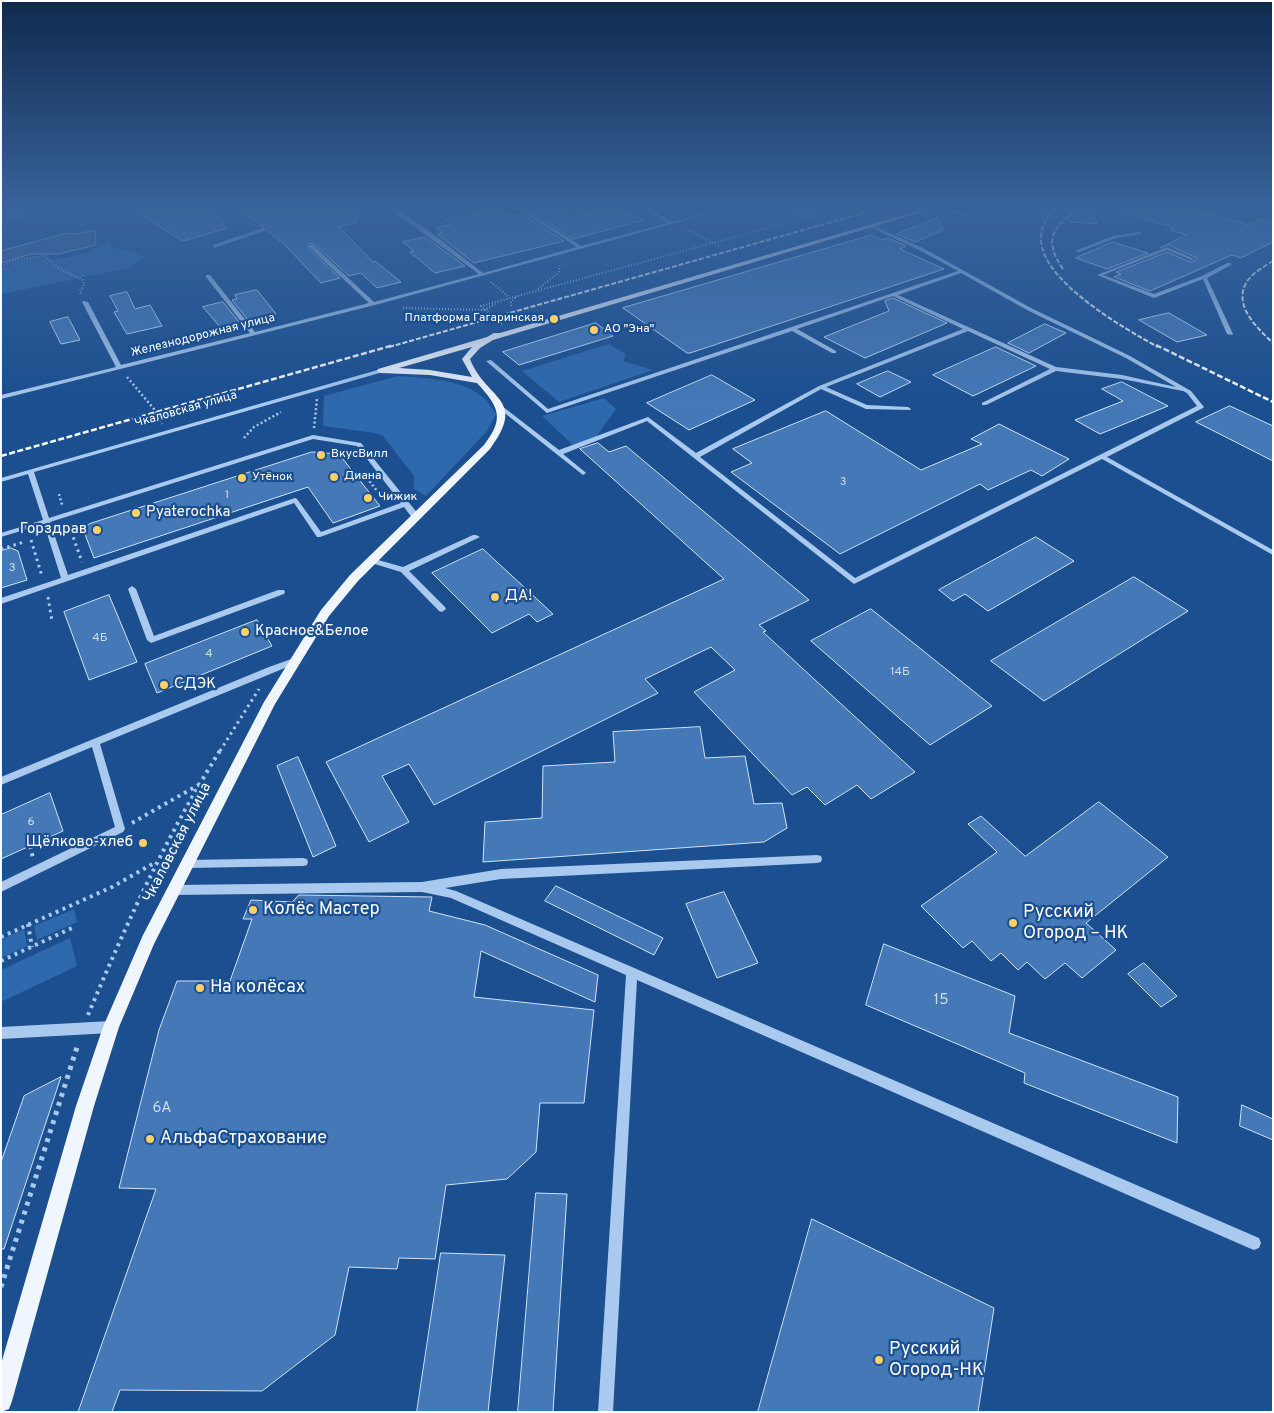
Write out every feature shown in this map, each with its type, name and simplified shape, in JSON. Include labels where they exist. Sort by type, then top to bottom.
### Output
[{"type":"main road","points":[[381,371],[707,274]]},
{"type":"main road","points":[[381,371],[406,370],[437,373],[455,370],[463,366],[477,346],[497,335]]},
{"type":"main road","points":[[478,381],[426,370],[422,362],[435,355],[455,354],[466,360],[478,381],[496,399],[500,406]]},
{"type":"main road","name":"Чкаловская улица","points":[[1,1401],[85,1106],[111,1027],[148,940],[270,702],[325,613],[371,560],[488,447],[498,430],[502,418],[500,406]]},
{"type":"street","points":[[341,274],[373,304]]},
{"type":"street","name":"Железнодорожная улица","points":[[1,398],[373,304],[482,274]]},
{"type":"street","points":[[489,361],[547,412],[955,274]]},
{"type":"street","points":[[558,453],[648,419],[854,581],[1201,408],[1189,392],[1128,356],[1029,309],[965,274]]},
{"type":"street","points":[[1102,274],[1099,275],[1154,296],[1210,274]]},
{"type":"street","points":[[208,276],[254,334]]},
{"type":"street","points":[[1204,277],[1230,334]]},
{"type":"street","points":[[894,295],[1055,368],[1122,377],[1189,392]]},
{"type":"street","points":[[85,302],[119,367]]},
{"type":"street","points":[[696,456],[821,387],[968,328]]},
{"type":"street","points":[[792,329],[834,352]]},
{"type":"street","points":[[984,404],[1055,368]]},
{"type":"street","name":"Чкаловская улица","points":[[1,480],[381,371]]},
{"type":"street","points":[[821,387],[866,407],[908,409]]},
{"type":"street","points":[[500,406],[583,473]]},
{"type":"street","points":[[1,535],[313,437],[359,444],[416,517]]},
{"type":"street","points":[[1103,457],[1273,553]]},
{"type":"street","points":[[31,472],[66,579]]},
{"type":"street","points":[[1,601],[295,500],[320,535],[405,504]]},
{"type":"street","points":[[404,570],[476,537]]},
{"type":"street","points":[[371,560],[404,570],[442,609]]},
{"type":"street","points":[[132,589],[151,640],[281,592]]},
{"type":"street","points":[[1,782],[294,661]]},
{"type":"street","points":[[1,887],[120,829],[95,742]]},
{"type":"street","points":[[174,890],[422,887],[501,874],[817,859]]},
{"type":"street","points":[[188,864],[303,862]]},
{"type":"street","points":[[422,887],[452,894],[1254,1243]]},
{"type":"street","points":[[605,1412],[632,972]]},
{"type":"street","points":[[1,1033],[83,1027],[111,1027]]},
{"type":"path","points":[[70,274],[83,280],[84,285],[80,291],[85,302]]},
{"type":"path","points":[[482,274],[510,297]]},
{"type":"path","points":[[535,290],[556,274]]},
{"type":"path","points":[[499,322],[481,306],[597,274]]},
{"type":"path","points":[[511,306],[511,302],[520,295]]},
{"type":"path","points":[[400,308],[485,310],[502,300]]},
{"type":"path","points":[[119,367],[154,409],[158,417]]},
{"type":"path","points":[[313,437],[317,393]]},
{"type":"path","points":[[244,438],[254,427]]},
{"type":"path","points":[[364,473],[391,509]]},
{"type":"path","points":[[59,494],[86,572]]},
{"type":"path","points":[[1,549],[79,524]]},
{"type":"path","points":[[31,540],[45,586],[52,621]]},
{"type":"path","points":[[120,829],[200,784]]},
{"type":"path","points":[[1,937],[112,887],[157,861]]},
{"type":"path","points":[[28,924],[32,947]]},
{"type":"path","points":[[1,961],[72,928]]},
{"type":"path","points":[[1,1287],[83,1027]]},
{"type":"shaded area","points":[[1,274],[99,274],[1,294]]},
{"type":"shaded area","points":[[609,344],[626,354],[623,361],[653,370],[559,402],[522,371]]},
{"type":"shaded area","points":[[398,376],[445,381],[468,388],[487,401],[496,414],[487,431],[426,496],[414,489],[414,476],[383,436],[375,433],[323,426],[324,396]]},
{"type":"shaded area","points":[[604,398],[616,409],[596,437],[573,445],[542,416]]},
{"type":"shaded area","points":[[74,909],[77,922],[37,940],[34,926]]},
{"type":"shaded area","points":[[24,929],[27,946],[1,958],[1,940]]},
{"type":"shaded area","points":[[70,938],[77,966],[1,1002],[1,970]]},
{"type":"building","points":[[312,274],[336,274],[340,278],[321,283]]},
{"type":"building","points":[[362,274],[391,274],[401,282],[377,288]]},
{"type":"building","points":[[739,274],[929,274],[690,353],[687,353],[623,308]]},
{"type":"building","points":[[1121,274],[1189,274],[1150,291],[1114,277]]},
{"type":"building","points":[[257,290],[276,314],[248,320],[232,300],[237,299],[235,295]]},
{"type":"building","points":[[127,292],[135,309],[150,305],[162,326],[127,334],[114,312],[118,311],[110,296]]},
{"type":"building","points":[[893,298],[947,323],[865,358],[824,337],[889,311],[885,301]]},
{"type":"building","points":[[223,302],[239,322],[221,328],[203,307]]},
{"type":"building","points":[[1169,313],[1207,335],[1177,342],[1139,320]]},
{"type":"building","points":[[68,317],[80,340],[61,344],[50,322]]},
{"type":"building","points":[[596,323],[613,336],[519,365],[503,352]]},
{"type":"building","points":[[1045,324],[1066,333],[1029,353],[1008,343]]},
{"type":"building","points":[[996,347],[1036,366],[973,396],[933,375]]},
{"type":"building","points":[[888,371],[911,382],[880,397],[857,384]]},
{"type":"building","points":[[712,375],[755,400],[689,430],[647,403]]},
{"type":"building","points":[[1122,382],[1168,406],[1100,434],[1075,420],[1123,401],[1102,389]]},
{"type":"building","points":[[1230,406],[1273,426],[1273,461],[1196,422]]},
{"type":"building","points":[[826,411],[921,470],[982,444],[971,439],[999,424],[1069,459],[1042,476],[1031,470],[988,490],[980,484],[840,554],[731,472],[752,463],[733,449]]},
{"type":"building","points":[[598,443],[609,452],[626,446],[809,600],[759,625],[766,631],[763,632],[915,772],[871,799],[857,785],[825,805],[807,787],[792,795],[694,692],[735,670],[711,647],[645,679],[658,693],[434,805],[409,764],[382,776],[409,822],[369,842],[326,762],[724,579],[580,449]]},
{"type":"building","points":[[312,452],[339,454],[380,506],[333,523],[308,487],[94,558],[83,529],[89,524]]},
{"type":"building","points":[[1036,537],[1074,561],[988,611],[965,594],[953,601],[939,590]]},
{"type":"building","points":[[11,548],[18,551],[27,580],[1,588],[1,551]]},
{"type":"building","name":"ДА!","points":[[483,549],[553,614],[537,622],[529,614],[492,633],[432,573]]},
{"type":"building","points":[[1134,577],[1188,611],[1044,701],[991,661]]},
{"type":"building","points":[[109,595],[137,662],[89,680],[64,612]]},
{"type":"building","points":[[871,609],[992,706],[930,745],[811,641]]},
{"type":"building","points":[[257,620],[272,646],[157,693],[145,664]]},
{"type":"building","points":[[700,727],[705,758],[745,756],[754,804],[782,803],[787,828],[764,842],[483,862],[485,822],[542,818],[543,766],[615,762],[613,732]]},
{"type":"building","points":[[298,757],[336,846],[313,857],[277,766]]},
{"type":"building","points":[[50,793],[63,831],[1,859],[1,815]]},
{"type":"building","points":[[1099,802],[1168,857],[1086,923],[1116,950],[1082,978],[1065,963],[1045,979],[1027,962],[1018,970],[1001,953],[991,961],[972,941],[963,948],[921,906],[997,852],[968,824],[981,816],[1025,856]]},
{"type":"building","points":[[556,886],[663,938],[654,955],[545,901]]},
{"type":"building","points":[[724,892],[758,963],[717,978],[686,904]]},
{"type":"building","points":[[299,895],[432,897],[429,911],[485,925],[598,975],[595,1002],[481,951],[474,997],[594,1010],[584,1103],[540,1103],[536,1152],[507,1179],[446,1185],[435,1259],[399,1258],[397,1269],[349,1267],[335,1335],[262,1391],[120,1390],[112,1412],[78,1412],[156,1189],[119,1188],[159,1030],[177,981],[230,981],[252,919],[243,919],[251,900],[292,902]]},
{"type":"building","points":[[884,944],[1015,996],[1009,1033],[1178,1097],[1177,1143],[1024,1083],[1025,1073],[866,1005]]},
{"type":"building","points":[[1144,963],[1177,996],[1161,1007],[1128,974]]},
{"type":"building","points":[[61,1077],[4,1249],[1,1249],[1,1162],[24,1096]]},
{"type":"building","points":[[1242,1105],[1273,1119],[1273,1140],[1240,1126]]},
{"type":"building","points":[[536,1193],[567,1194],[553,1412],[518,1412]]},
{"type":"building","name":"Русский Огород-НК","points":[[812,1219],[994,1308],[978,1412],[758,1412]]},
{"type":"building","points":[[441,1253],[505,1255],[488,1412],[417,1412]]},
{"type":"railway","points":[[389,347],[648,274]]},
{"type":"railway","points":[[1058,274],[1069,287],[1106,316],[1158,347]]},
{"type":"railway","points":[[1254,274],[1248,280],[1244,289],[1242,298],[1244,307],[1254,323],[1273,343]]},
{"type":"railway","points":[[1,456],[394,345]]},
{"type":"railway","points":[[1156,345],[1273,402]]},
{"type":"place","name":"Платформа Гагаринская","points":[[554,319]]},
{"type":"place","name":"АО \"Эна\"","points":[[594,330]]},
{"type":"place","name":"ВкусВилл","points":[[321,455]]},
{"type":"place","name":"Диана","points":[[334,477]]},
{"type":"place","name":"Утёнок","points":[[242,478]]},
{"type":"place","name":"Чижик","points":[[368,498]]},
{"type":"place","name":"Pyaterochka","points":[[136,513]]},
{"type":"place","name":"Горздрав","points":[[97,530]]},
{"type":"place","name":"ДА!","points":[[495,597]]},
{"type":"place","name":"Красное&Белое","points":[[245,632]]},
{"type":"place","name":"СДЭК","points":[[164,685]]},
{"type":"place","name":"Щёлково-хлеб","points":[[143,843]]},
{"type":"place","name":"Колёс Мастер","points":[[253,910]]},
{"type":"place","name":"Русский Огород – НК","points":[[1013,923]]},
{"type":"place","name":"На колёсах","points":[[200,988]]},
{"type":"place","name":"АльфаСтрахование","points":[[150,1139]]},
{"type":"place","name":"Русский Огород-НК","points":[[879,1360]]}]
